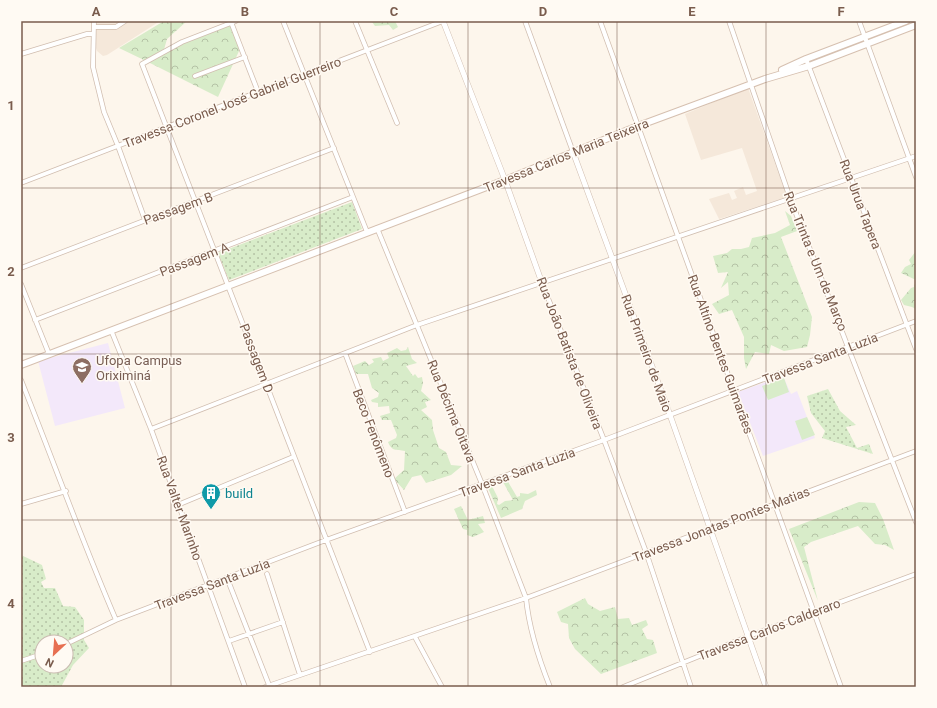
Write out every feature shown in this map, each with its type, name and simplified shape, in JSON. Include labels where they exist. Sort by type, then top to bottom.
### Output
[{"type":"main road","name":"Travessa Carlos Maria Teixeira","points":[[764,79],[806,59],[906,21]]},
{"type":"main road","name":"Travessa Carlos Maria Teixeira","points":[[21,365],[505,180],[638,126],[764,79],[809,66],[916,25]]},
{"type":"street","points":[[94,21],[93,67],[104,112],[145,220]]},
{"type":"street","points":[[116,21],[116,27]]},
{"type":"street","points":[[94,27],[116,27],[125,21]]},
{"type":"street","points":[[236,21],[231,22],[258,92]]},
{"type":"street","points":[[283,21],[367,232]]},
{"type":"street","points":[[355,21],[366,51],[397,123]]},
{"type":"street","name":"Travessa Coronel José Gabriel Guerreiro","points":[[21,183],[443,21]]},
{"type":"street","name":"Rua João Batista de Oliveira","points":[[443,21],[646,552],[691,687]]},
{"type":"street","name":"Rua Primeiro de Maio","points":[[525,21],[670,415],[766,687]]},
{"type":"street","name":"Rua Altíno Bentes Guimarães","points":[[600,21],[841,687]]},
{"type":"street","name":"Rua Trinta e Um de Março","points":[[729,21],[790,198],[849,346],[916,522]]},
{"type":"street","points":[[859,21],[916,177]]},
{"type":"street","name":"Passagem D","points":[[231,22],[182,42],[142,64],[267,383],[293,457],[370,652]]},
{"type":"street","points":[[21,54],[87,34],[93,34]]},
{"type":"street","points":[[194,76],[245,57]]},
{"type":"street","name":"Rua Urua Tapera","points":[[806,59],[916,349]]},
{"type":"street","name":"Passagem B","points":[[21,268],[334,148]]},
{"type":"street","points":[[151,429],[417,325],[916,156]]},
{"type":"street","name":"Passagem A","points":[[35,320],[353,198]]},
{"type":"street","name":"Rua Décima Oitava","points":[[377,228],[482,484],[526,598],[526,609],[534,645],[550,687]]},
{"type":"street","points":[[21,284],[49,354]]},
{"type":"street","name":"Travessa Santa Luzia","points":[[74,640],[116,620],[326,540],[604,440],[916,321]]},
{"type":"street","name":"Rua Valter Marinho","points":[[111,330],[180,504],[245,687]]},
{"type":"street","name":"Beco Fenômeno","points":[[345,353],[405,512]]},
{"type":"street","points":[[21,380],[116,620]]},
{"type":"street","name":"Travessa Jonatas Pontes Matias","points":[[526,598],[916,451]]},
{"type":"street","points":[[180,504],[293,457]]},
{"type":"street","points":[[21,504],[66,491]]},
{"type":"street","points":[[267,574],[300,675]]},
{"type":"street","name":"Travessa Carlos Calderaro","points":[[623,687],[813,611],[916,574]]},
{"type":"street","points":[[227,578],[250,634],[267,686],[415,637],[526,598]]},
{"type":"street","points":[[229,641],[283,622]]},
{"type":"street","points":[[415,637],[442,687]]},
{"type":"street","points":[[21,661],[34,657]]},
{"type":"shaded area","points":[[97,21],[160,21],[107,55],[103,56],[97,51],[95,45]]},
{"type":"shaded area","points":[[748,88],[787,197],[719,219],[709,199],[729,193],[732,200],[737,198],[734,191],[743,187],[746,195],[757,191],[742,148],[701,160],[685,114]]},
{"type":"shaded area","name":"Ufopa Campus Oriximiná","points":[[108,343],[125,408],[55,426],[38,361]]},
{"type":"shaded area","points":[[783,376],[791,394],[797,391],[815,438],[763,456],[738,392]]},
{"type":"green space","points":[[164,21],[187,21],[167,39],[163,53],[146,61],[119,48]]},
{"type":"green space","points":[[395,21],[398,27],[393,30],[389,25],[375,26],[372,22]]},
{"type":"green space","points":[[231,23],[242,50],[239,51],[218,97],[148,62],[184,42]]},
{"type":"green space","points":[[352,202],[362,229],[229,280],[218,253]]},
{"type":"green space","points":[[785,211],[791,216],[797,231],[781,237],[812,317],[810,335],[807,347],[784,351],[771,345],[769,354],[755,352],[746,369],[744,358],[744,337],[732,310],[719,314],[712,304],[729,295],[728,282],[721,288],[728,272],[718,273],[713,256],[727,253],[732,249],[749,247],[752,238],[775,233],[790,225]]},
{"type":"green space","points":[[916,251],[916,280],[901,273],[905,267],[911,264],[909,260]]},
{"type":"green space","points":[[916,283],[916,309],[904,305],[901,300]]},
{"type":"green space","points":[[408,347],[412,359],[417,363],[406,366],[413,376],[415,374],[418,378],[422,377],[423,383],[421,391],[431,400],[425,402],[427,407],[421,410],[432,420],[433,430],[439,448],[446,452],[451,465],[462,466],[451,475],[426,483],[421,475],[412,477],[404,490],[394,479],[404,470],[405,451],[395,450],[391,447],[388,442],[396,438],[397,435],[391,420],[382,420],[380,416],[390,413],[389,406],[378,407],[378,403],[372,402],[371,400],[378,397],[379,393],[372,388],[368,374],[356,374],[353,366],[365,361],[369,365],[374,362],[372,359],[381,357],[383,361],[389,358],[387,353],[397,348],[401,351],[406,350]]},
{"type":"green space","points":[[784,378],[789,392],[768,400],[762,386]]},
{"type":"green space","points":[[828,389],[840,411],[856,425],[846,427],[857,448],[869,444],[873,454],[822,438],[825,431],[811,413],[807,396]]},
{"type":"green space","points":[[807,417],[815,435],[802,440],[795,421]]},
{"type":"green space","points":[[507,480],[517,497],[520,496],[520,493],[528,494],[536,490],[537,495],[525,501],[522,509],[501,518],[488,488],[492,486],[498,498],[497,504],[499,505],[505,501],[513,500],[503,482]]},
{"type":"green space","points":[[859,502],[875,503],[883,519],[894,550],[885,545],[875,544],[858,526],[811,542],[804,547],[818,601],[789,529]]},
{"type":"green space","points":[[461,506],[468,520],[483,516],[485,523],[478,524],[484,532],[473,537],[467,535],[467,530],[463,529],[454,509]]},
{"type":"green space","points":[[21,555],[42,565],[46,579],[41,582],[44,588],[55,588],[63,606],[75,607],[84,620],[84,640],[89,648],[74,664],[74,634],[34,634],[34,674],[68,674],[61,687],[21,687]]},
{"type":"green space","points":[[585,598],[588,604],[600,611],[615,607],[618,619],[629,618],[632,625],[646,620],[648,625],[642,629],[647,639],[653,640],[657,653],[601,674],[575,649],[569,638],[568,624],[561,622],[557,612]]},
{"type":"place","name":"Ufopa Campus Oriximiná","points":[[82,384]]},
{"type":"place","name":"build","points":[[211,510]]}]
